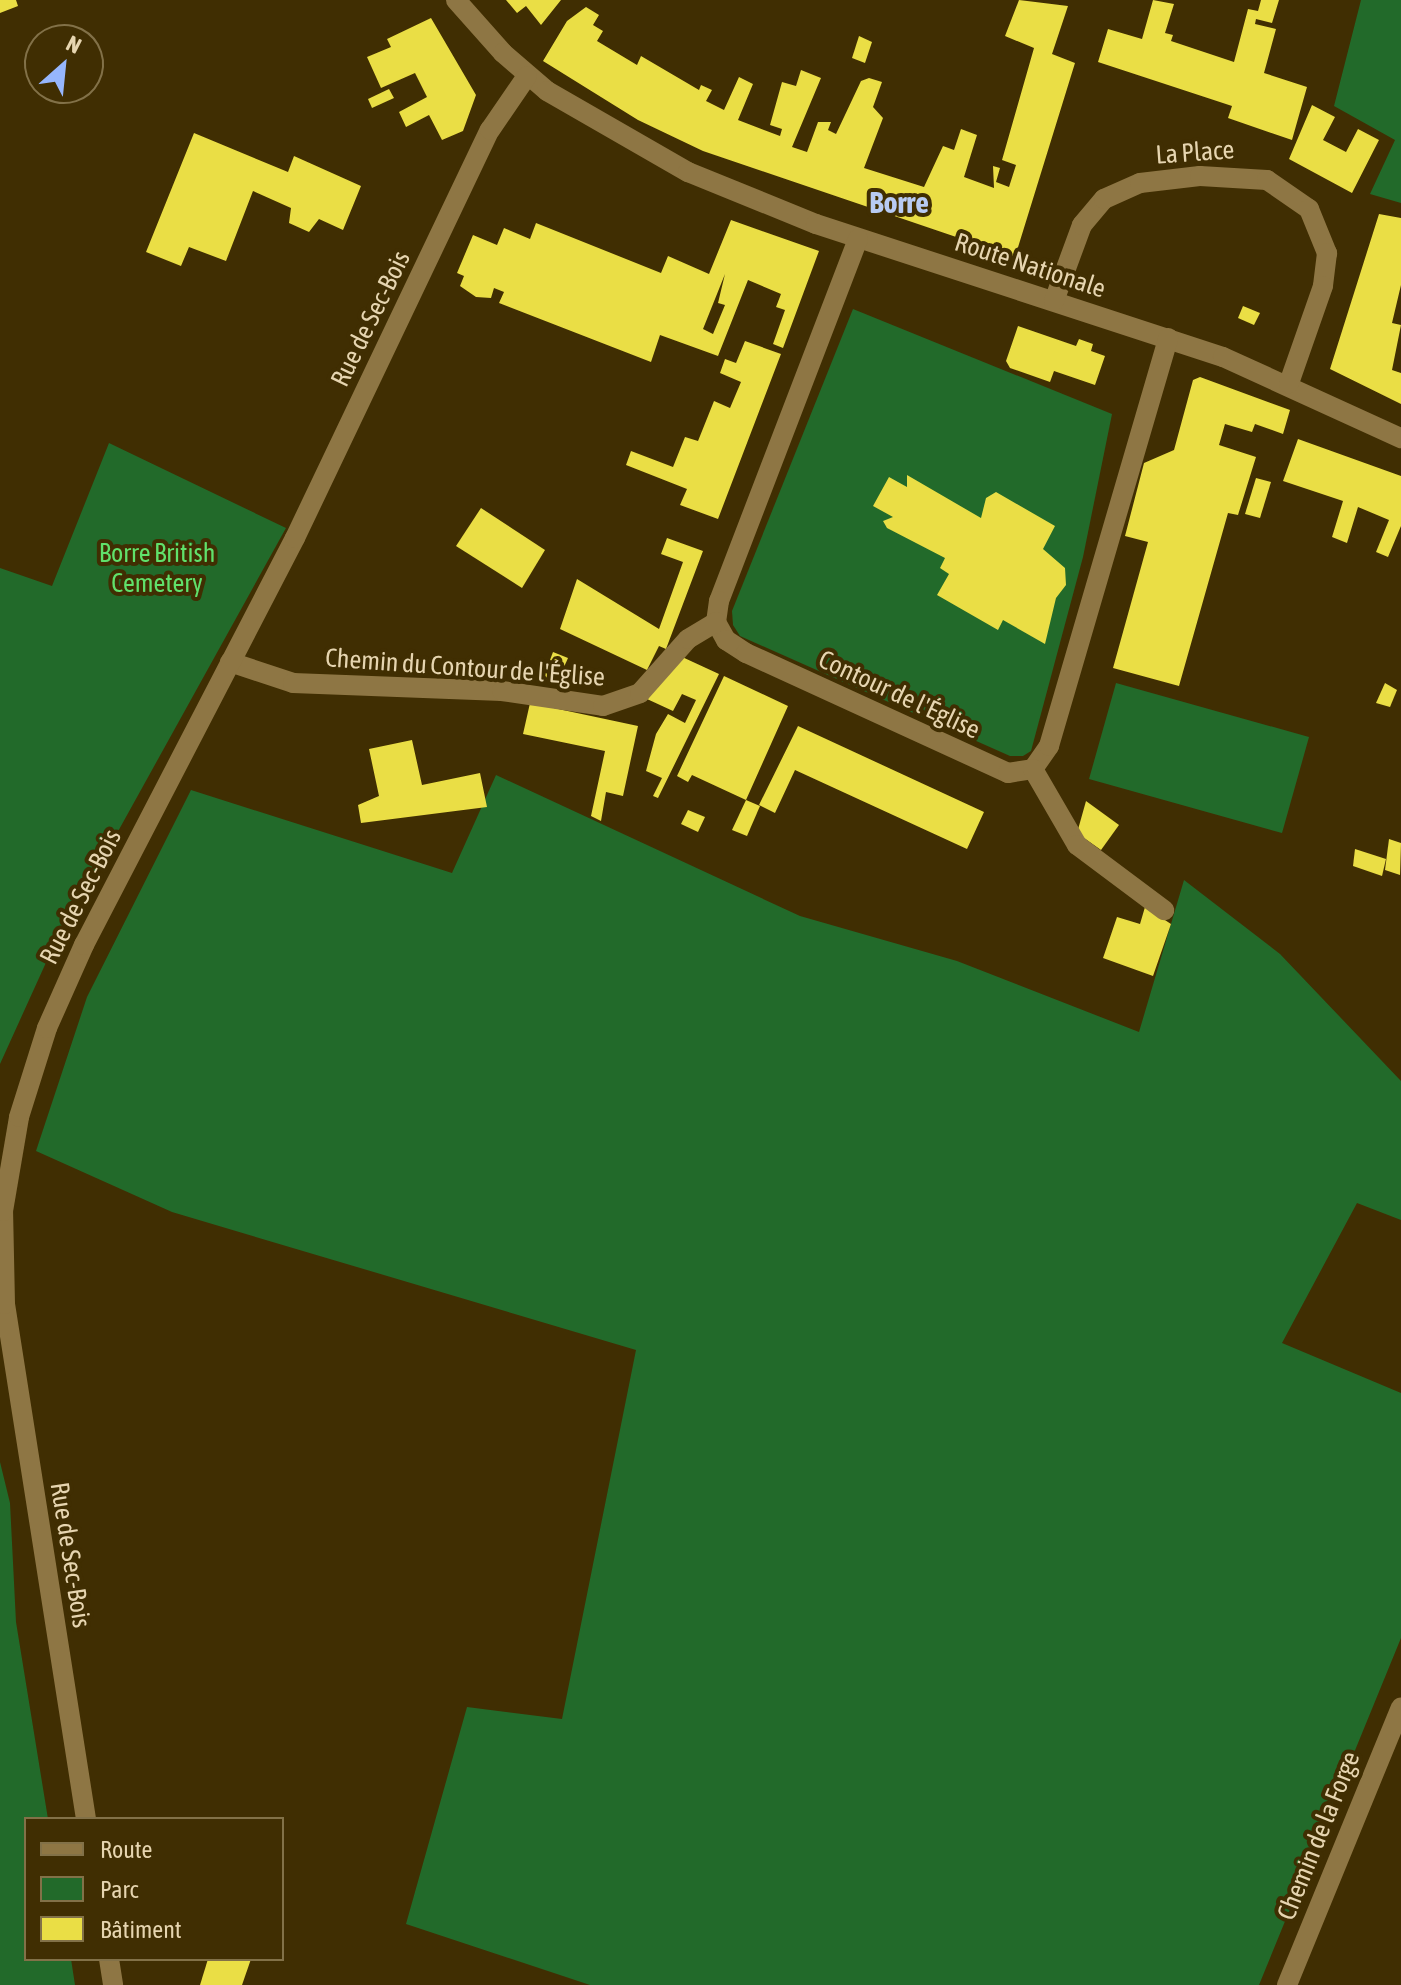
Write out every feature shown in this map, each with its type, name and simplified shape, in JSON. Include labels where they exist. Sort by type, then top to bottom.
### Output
[{"type":"street","name":"Route Nationale","points":[[456,0],[527,76],[667,162],[858,239],[1168,338],[1289,383],[1401,438]]},
{"type":"street","name":"Rue de Sec-Bois","points":[[86,1817],[6,1351],[3,1211],[36,1059],[84,945],[230,662],[490,130],[527,76]]},
{"type":"street","name":"La Place","points":[[1054,301],[1075,241],[1104,199],[1140,183],[1200,176],[1267,180],[1297,197],[1319,223],[1326,269],[1289,383]]},
{"type":"street","points":[[716,622],[719,601],[858,239]]},
{"type":"street","points":[[1164,910],[1077,845],[1033,769],[1049,746],[1168,338]]},
{"type":"street","name":"Chemin du Contour de l'Église","points":[[230,662],[293,683],[502,691],[603,706],[640,693],[688,639],[716,622]]},
{"type":"street","name":"Contour de l'Église","points":[[716,622],[726,640],[761,660],[1000,770],[1033,769]]},
{"type":"street","name":"Chemin de la Forge","points":[[1287,1985],[1401,1707]]},
{"type":"street","points":[[109,1961],[113,1985]]},
{"type":"green space","points":[[1361,0],[1401,0],[1401,203],[1370,194],[1395,140],[1334,106]]},
{"type":"green space","points":[[853,309],[1112,414],[1083,557],[1031,751],[1023,756],[1010,756],[740,636],[733,625],[732,611]]},
{"type":"green space","name":"Borre British Cemetery","points":[[109,443],[286,528],[49,956],[0,1064],[0,568],[52,586]]},
{"type":"green space","points":[[1116,683],[1309,737],[1282,833],[1089,779]]},
{"type":"green space","points":[[496,775],[800,916],[957,961],[1139,1032],[1184,880],[1280,954],[1401,1081],[1401,1220],[1357,1203],[1282,1343],[1401,1393],[1401,1638],[1259,1985],[590,1985],[406,1924],[467,1707],[562,1719],[636,1350],[172,1212],[36,1151],[87,997],[191,790],[452,873]]},
{"type":"green space","points":[[0,1462],[10,1503],[16,1622],[48,1817],[24,1817],[24,1961],[71,1961],[75,1985],[0,1985]]},
{"type":"building","points":[[0,0],[16,0],[18,6],[0,13]]},
{"type":"building","points":[[506,0],[561,0],[541,25],[526,6],[517,13]]},
{"type":"building","points":[[1019,0],[1068,6],[1052,54],[1075,63],[1015,257],[703,151],[638,120],[543,61],[567,21],[586,7],[599,15],[593,25],[603,31],[597,41],[637,65],[641,56],[699,90],[701,85],[712,90],[706,101],[724,110],[739,77],[753,84],[738,120],[780,136],[782,129],[770,125],[782,82],[796,86],[801,70],[821,78],[792,147],[807,152],[818,122],[831,122],[828,130],[836,134],[861,81],[869,78],[882,82],[873,107],[883,118],[864,168],[924,187],[943,146],[954,150],[961,129],[977,135],[964,177],[994,188],[993,166],[1000,168],[996,182],[1009,187],[1016,165],[1002,160],[1034,48],[1005,36]]},
{"type":"building","points":[[1153,0],[1174,4],[1165,33],[1173,35],[1171,41],[1234,62],[1248,9],[1258,11],[1261,0],[1279,0],[1272,23],[1256,19],[1255,24],[1276,29],[1264,73],[1307,87],[1292,140],[1228,118],[1232,106],[1098,62],[1108,29],[1142,39]]},
{"type":"building","points":[[431,18],[476,95],[463,131],[442,140],[429,115],[406,127],[399,112],[427,97],[415,73],[381,88],[367,57],[391,47],[387,39]]},
{"type":"building","points":[[859,36],[872,42],[865,63],[852,58]]},
{"type":"building","points":[[389,89],[394,98],[372,108],[368,99]]},
{"type":"building","points":[[1312,105],[1335,117],[1323,140],[1346,152],[1358,129],[1379,140],[1352,193],[1289,159]]},
{"type":"building","points":[[194,133],[288,172],[294,156],[361,186],[343,230],[319,219],[309,232],[289,223],[291,208],[253,191],[226,261],[189,247],[181,266],[146,252]]},
{"type":"building","points":[[1379,214],[1401,218],[1401,285],[1392,323],[1401,325],[1392,370],[1401,373],[1401,404],[1330,369]]},
{"type":"building","points":[[731,220],[819,251],[783,348],[773,344],[785,310],[776,307],[781,294],[748,280],[718,356],[660,335],[651,362],[499,303],[504,292],[494,288],[491,298],[476,297],[460,286],[464,276],[457,273],[473,235],[497,245],[504,228],[530,239],[536,223],[661,273],[668,256],[709,274]],"holes":[[[725,274],[718,303],[725,305],[713,334],[703,329]]]},
{"type":"building","points":[[1243,306],[1260,313],[1254,325],[1238,318]]},
{"type":"building","points":[[1018,326],[1076,346],[1079,339],[1093,344],[1091,351],[1105,356],[1095,385],[1054,371],[1050,382],[1010,368],[1006,361]]},
{"type":"building","points":[[745,341],[781,354],[718,519],[680,505],[687,489],[626,465],[631,451],[673,467],[685,437],[698,441],[714,401],[730,408],[741,382],[720,373],[725,359],[736,363]]},
{"type":"building","points":[[1200,377],[1290,410],[1283,434],[1255,424],[1252,432],[1225,424],[1219,445],[1256,457],[1238,515],[1228,513],[1179,686],[1113,668],[1148,542],[1125,536],[1144,463],[1174,450],[1193,380]]},
{"type":"building","points":[[1298,439],[1401,476],[1401,526],[1388,557],[1376,552],[1389,520],[1358,507],[1347,543],[1332,537],[1343,501],[1283,481]]},
{"type":"building","points":[[907,475],[981,518],[986,498],[996,492],[1055,526],[1043,549],[1065,568],[1066,585],[1056,598],[1045,644],[1003,620],[998,630],[937,595],[949,574],[940,568],[945,558],[887,528],[883,521],[893,517],[873,506],[889,477],[907,487]]},
{"type":"building","points":[[1256,478],[1271,482],[1260,518],[1245,514]]},
{"type":"building","points":[[481,508],[545,550],[522,588],[456,546]]},
{"type":"building","points":[[667,538],[703,551],[666,649],[659,646],[647,670],[560,629],[577,579],[659,629],[683,562],[661,554]]},
{"type":"building","points":[[553,652],[568,658],[556,685],[543,679]]},
{"type":"building","points":[[680,656],[719,674],[658,798],[653,796],[662,778],[646,771],[656,734],[668,714],[685,723],[696,700],[682,694],[673,711],[647,699]]},
{"type":"building","points":[[724,676],[788,706],[746,800],[692,775],[688,782],[677,776]]},
{"type":"building","points":[[1385,683],[1397,690],[1390,707],[1376,703]]},
{"type":"building","points":[[530,703],[638,726],[623,796],[606,792],[601,821],[591,816],[605,751],[523,734]]},
{"type":"building","points":[[798,726],[984,812],[967,849],[795,770],[775,813],[759,805]]},
{"type":"building","points":[[412,740],[422,785],[480,773],[487,807],[361,823],[358,805],[379,796],[369,749]]},
{"type":"building","points":[[746,800],[760,806],[747,836],[732,830]]},
{"type":"building","points":[[1086,801],[1119,825],[1101,850],[1077,833]]},
{"type":"building","points":[[688,810],[705,817],[698,832],[681,824]]},
{"type":"building","points":[[1389,839],[1401,843],[1400,875],[1385,870]]},
{"type":"building","points":[[1355,849],[1386,859],[1382,876],[1353,866]]},
{"type":"building","points":[[1145,907],[1171,924],[1153,976],[1103,958],[1117,917],[1140,924]]},
{"type":"building","points":[[207,1961],[250,1961],[242,1985],[200,1985]]},
{"type":"district","name":"Borre","points":[[899,202]]}]
